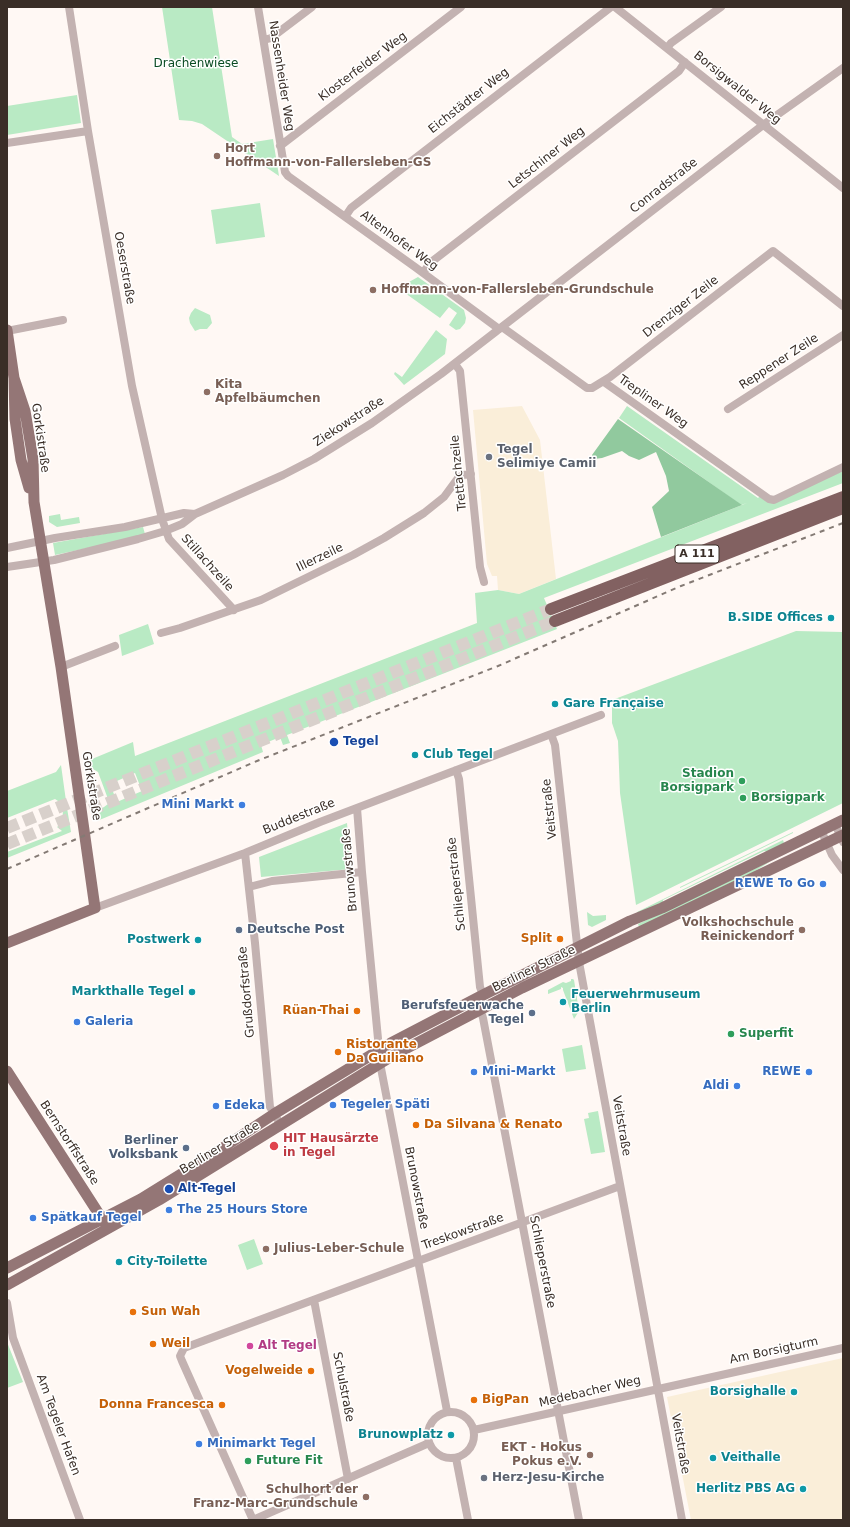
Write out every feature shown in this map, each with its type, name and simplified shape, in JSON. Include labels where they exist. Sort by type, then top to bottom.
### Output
[{"type":"highway","name":"A 111","points":[[550,609],[843,497]]},
{"type":"highway","name":"A 111","points":[[555,621],[843,508]]},
{"type":"main road","name":"Gorkistraße","points":[[7,331],[14,378],[15,420],[21,460],[34,502],[39,542],[50,597],[95,908]]},
{"type":"main road","name":"Berliner Straße","points":[[7,1268],[106,1224],[140,1199],[195,1166],[274,1114],[379,1050],[483,995],[630,921],[662,908],[839,822]]},
{"type":"main road","name":"Berliner Straße","points":[[7,1285],[106,1224],[282,1126],[380,1063],[480,1009],[826,842],[842,837]]},
{"type":"main road","name":"Berliner Straße","points":[[772,869],[776,862],[799,849],[797,842]]},
{"type":"main road","name":"Buddestraße","points":[[7,943],[95,908]]},
{"type":"main road","points":[[630,921],[636,933]]},
{"type":"main road","points":[[379,1050],[380,1063]]},
{"type":"main road","name":"Bernstorffstraße","points":[[8,1077],[106,1224]]},
{"type":"street","name":"Oeserstraße","points":[[69,7],[88,131],[132,386],[166,531]]},
{"type":"street","name":"Nassenheider Weg","points":[[258,7],[285,172]]},
{"type":"street","points":[[264,40],[272,38],[312,7]]},
{"type":"street","name":"Klosterfelder Weg","points":[[280,146],[461,7]]},
{"type":"street","name":"Eichstädter Weg","points":[[345,217],[351,208],[611,7]]},
{"type":"street","name":"Borsigwalder Weg","points":[[615,7],[843,188]]},
{"type":"street","points":[[667,48],[671,43],[721,7]]},
{"type":"street","name":"Letschiner Weg","points":[[423,273],[430,263],[679,70],[685,62]]},
{"type":"street","name":"Conradstraße","points":[[500,328],[763,125],[843,68]]},
{"type":"street","points":[[7,143],[88,131]]},
{"type":"street","name":"Altenhofer Weg","points":[[285,172],[288,176],[500,328]]},
{"type":"street","name":"Drenziger Zeile","points":[[604,382],[773,251],[843,306]]},
{"type":"street","points":[[7,331],[63,320]]},
{"type":"street","name":"Ziekowstraße","points":[[7,567],[43,562],[138,540],[182,524],[195,514],[283,475],[314,459],[372,423],[455,364],[500,328]]},
{"type":"street","name":"Trepliner Weg","points":[[500,328],[587,388],[597,387],[604,382],[769,499],[774,500],[843,467]]},
{"type":"street","name":"Reppener Zeile","points":[[728,409],[843,335]]},
{"type":"street","name":"Trettachzeile","points":[[455,364],[460,371],[480,567],[484,582]]},
{"type":"street","name":"Illerzeile","points":[[161,633],[180,628],[261,600],[307,578],[384,538],[436,504],[444,497],[458,478],[463,475],[471,474]]},
{"type":"street","name":"Ziekowstraße","points":[[7,548],[162,519],[184,513],[195,514]]},
{"type":"street","name":"Stillachzeile","points":[[166,531],[169,539],[234,610]]},
{"type":"street","points":[[61,667],[115,646]]},
{"type":"street","name":"Buddestraße","points":[[95,908],[245,853],[320,822],[601,716]]},
{"type":"street","name":"Veitstraße","points":[[551,734],[555,745],[578,962],[682,1520]]},
{"type":"street","name":"Schlieperstraße","points":[[456,770],[459,778],[480,987],[483,995]]},
{"type":"street","name":"Brunowstraße","points":[[357,808],[379,1050]]},
{"type":"street","points":[[839,822],[842,837]]},
{"type":"street","points":[[821,830],[832,855],[843,870]]},
{"type":"street","name":"Grußdorfstraße","points":[[245,853],[270,1107],[282,1126]]},
{"type":"street","points":[[249,887],[272,881],[362,872]]},
{"type":"street","name":"Schlieperstraße","points":[[480,1009],[483,1018],[579,1520]]},
{"type":"street","name":"Brunowstraße","points":[[380,1063],[447,1411]]},
{"type":"street","name":"Treskowstraße","points":[[253,1520],[180,1356],[184,1348],[620,1186]]},
{"type":"street","name":"Schulstraße","points":[[314,1300],[348,1479]]},
{"type":"street","name":"Am Tegeler Hafen","points":[[7,1303],[13,1338],[80,1520]]},
{"type":"street","name":"Am Tegeler Hafen","points":[[7,1330],[13,1338]]},
{"type":"street","name":"Am Borsigturm","points":[[710,1377],[843,1348]]},
{"type":"street","name":"Medebacher Weg","points":[[474,1430],[710,1377]]},
{"type":"street","points":[[447,1411],[458,1412],[466,1416],[472,1423],[474,1430],[474,1439],[471,1448],[456,1458],[440,1455],[432,1448],[428,1434],[430,1424],[436,1417],[447,1411]]},
{"type":"street","points":[[253,1520],[430,1443]]},
{"type":"street","points":[[456,1458],[468,1520]]},
{"type":"shaded area","points":[[522,406],[540,440],[556,579],[519,594],[498,590],[497,576],[492,576],[487,564],[473,410]]},
{"type":"shaded area","points":[[843,1358],[843,1520],[691,1520],[667,1397]]},
{"type":"green space","name":"Drachenwiese","points":[[162,7],[212,7],[232,137],[242,144],[273,139],[279,176],[202,124],[192,121],[179,120]]},
{"type":"green space","points":[[77,95],[81,123],[7,135],[7,106]]},
{"type":"green space","points":[[260,203],[265,237],[216,244],[211,210]]},
{"type":"green space","points":[[418,277],[464,310],[466,318],[465,323],[460,329],[456,330],[449,325],[457,313],[449,307],[440,318],[398,288]]},
{"type":"green space","points":[[195,308],[210,315],[212,323],[207,329],[195,331],[190,323],[189,318]]},
{"type":"green space","points":[[436,330],[447,339],[445,354],[404,385],[394,374],[395,372],[402,377]]},
{"type":"green space","points":[[627,406],[758,498],[761,495],[770,502],[843,471],[843,483],[544,598],[557,629],[287,735],[290,743],[283,745],[280,737],[261,745],[263,752],[97,821],[95,812],[108,804],[108,799],[98,772],[93,769],[89,770],[87,756],[92,759],[133,742],[135,756],[477,623],[475,593],[498,590],[519,594],[747,503],[741,505],[619,418]],"holes":[[[135,773],[142,791],[117,802],[110,784]]]},
{"type":"green space","points":[[618,419],[742,505],[661,537],[652,507],[669,491],[666,476],[656,452],[639,460],[622,451],[602,458],[594,459],[592,455]]},
{"type":"green space","points":[[60,514],[61,520],[79,517],[80,523],[57,527],[49,522],[49,516]]},
{"type":"green space","points":[[143,527],[145,534],[55,555],[53,543]]},
{"type":"green space","points":[[148,624],[154,644],[122,656],[119,635]]},
{"type":"green space","points":[[796,631],[843,632],[843,803],[636,905],[620,793],[618,741],[612,723],[612,700]]},
{"type":"green space","points":[[61,765],[66,801],[61,803],[55,799],[7,818],[7,791],[56,772]]},
{"type":"green space","points":[[67,808],[71,832],[7,858],[7,852],[62,831],[57,827],[62,823],[63,811]]},
{"type":"green space","points":[[347,823],[351,869],[261,877],[259,857]]},
{"type":"green space","points":[[793,833],[680,888],[680,887]]},
{"type":"green space","points":[[783,840],[784,843],[767,852],[764,851],[663,900],[663,904],[638,914],[637,912]]},
{"type":"green space","points":[[771,861],[752,873],[639,927],[638,924]]},
{"type":"green space","points":[[587,912],[593,916],[606,915],[606,920],[592,927],[588,925]]},
{"type":"green space","points":[[571,979],[574,980],[579,1011],[574,1019],[563,988],[561,987],[561,989],[548,994],[548,990],[563,982],[566,983],[571,981]]},
{"type":"green space","points":[[582,1045],[586,1069],[566,1072],[562,1049]]},
{"type":"green space","points":[[598,1111],[605,1152],[591,1154],[584,1119],[589,1118],[588,1113]]},
{"type":"green space","points":[[254,1239],[263,1264],[247,1270],[238,1245]]},
{"type":"green space","points":[[7,1342],[23,1382],[7,1388]]},
{"type":"tunnel","points":[[7,828],[551,609]]},
{"type":"tunnel","points":[[7,844],[555,621]]},
{"type":"railway","points":[[7,869],[257,761],[498,666],[681,586],[843,523]]},
{"type":"place","name":"Hort Hoffmann-von-Fallersleben-GS","points":[[217,156]]},
{"type":"place","name":"Hoffmann-von-Fallersleben-Grundschule","points":[[373,290]]},
{"type":"place","name":"Kita Apfelbäumchen","points":[[207,392]]},
{"type":"place","name":"Tegel Selimiye Camii","points":[[489,457]]},
{"type":"place","name":"B.SIDE Offices","points":[[831,618]]},
{"type":"place","name":"Gare Française","points":[[555,704]]},
{"type":"place","name":"Tegel","points":[[334,742]]},
{"type":"place","name":"Club Tegel","points":[[415,755]]},
{"type":"place","name":"Stadion Borsigpark","points":[[742,781]]},
{"type":"place","name":"Borsigpark","points":[[743,798]]},
{"type":"place","name":"Mini Markt","points":[[242,805]]},
{"type":"place","name":"REWE To Go","points":[[823,884]]},
{"type":"place","name":"Deutsche Post","points":[[239,930]]},
{"type":"place","name":"Volkshochschule Reinickendorf","points":[[802,930]]},
{"type":"place","name":"Split","points":[[560,939]]},
{"type":"place","name":"Postwerk","points":[[198,940]]},
{"type":"place","name":"Markthalle Tegel","points":[[192,992]]},
{"type":"place","name":"Feuerwehrmuseum Berlin","points":[[563,1002]]},
{"type":"place","name":"Rüan-Thai","points":[[357,1011]]},
{"type":"place","name":"Berufsfeuerwache Tegel","points":[[532,1013]]},
{"type":"place","name":"Galeria","points":[[77,1022]]},
{"type":"place","name":"Superfit","points":[[731,1034]]},
{"type":"place","name":"Ristorante Da Guiliano","points":[[338,1052]]},
{"type":"place","name":"Mini-Markt","points":[[474,1072]]},
{"type":"place","name":"REWE","points":[[809,1072]]},
{"type":"place","name":"Aldi","points":[[737,1086]]},
{"type":"place","name":"Tegeler Späti","points":[[333,1105]]},
{"type":"place","name":"Edeka","points":[[216,1106]]},
{"type":"place","name":"Da Silvana & Renato","points":[[416,1125]]},
{"type":"place","name":"HIT Hausärzte in Tegel","points":[[274,1146]]},
{"type":"place","name":"Berliner Volksbank","points":[[186,1148]]},
{"type":"place","name":"Alt-Tegel","points":[[169,1189]]},
{"type":"place","name":"The 25 Hours Store","points":[[169,1210]]},
{"type":"place","name":"Spätkauf Tegel","points":[[33,1218]]},
{"type":"place","name":"Julius-Leber-Schule","points":[[266,1249]]},
{"type":"place","name":"City-Toilette","points":[[119,1262]]},
{"type":"place","name":"Sun Wah","points":[[133,1312]]},
{"type":"place","name":"Weil","points":[[153,1344]]},
{"type":"place","name":"Alt Tegel","points":[[250,1346]]},
{"type":"place","name":"Vogelweide","points":[[311,1371]]},
{"type":"place","name":"Borsighalle","points":[[794,1392]]},
{"type":"place","name":"BigPan","points":[[474,1400]]},
{"type":"place","name":"Donna Francesca","points":[[222,1405]]},
{"type":"place","name":"Brunowplatz","points":[[451,1435]]},
{"type":"place","name":"Minimarkt Tegel","points":[[199,1444]]},
{"type":"place","name":"EKT - Hokus Pokus e.V.","points":[[590,1455]]},
{"type":"place","name":"Veithalle","points":[[713,1458]]},
{"type":"place","name":"Future Fit","points":[[248,1461]]},
{"type":"place","name":"Herz-Jesu-Kirche","points":[[484,1478]]},
{"type":"place","name":"Herlitz PBS AG","points":[[803,1489]]},
{"type":"place","name":"Schulhort der Franz-Marc-Grundschule","points":[[366,1497]]}]
